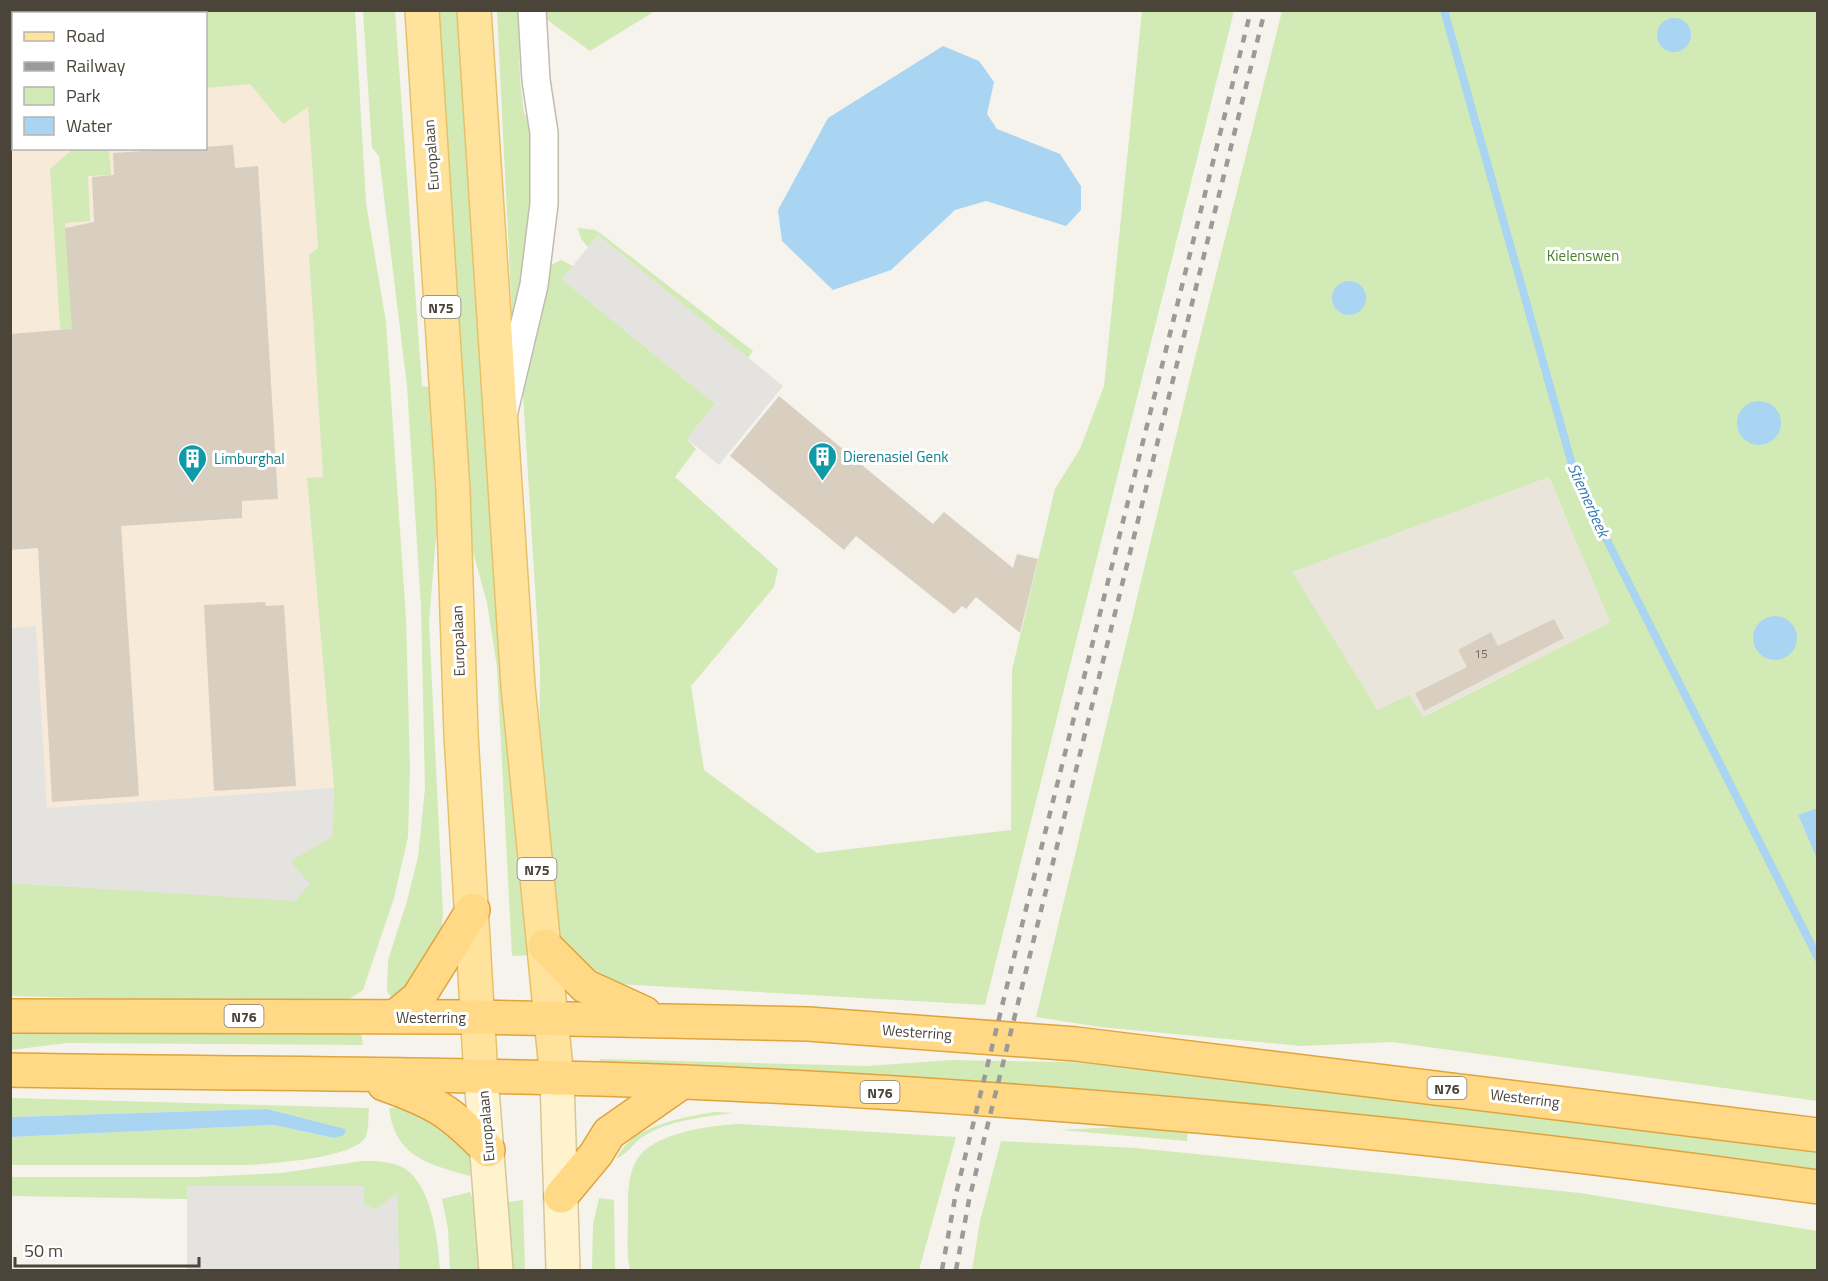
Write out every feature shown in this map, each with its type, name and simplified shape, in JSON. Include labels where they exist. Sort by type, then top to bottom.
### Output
[{"type":"highway","points":[[395,1017],[418,998],[473,910]]},
{"type":"highway","points":[[545,946],[585,986],[606,997],[631,1005],[656,1020]]},
{"type":"highway","name":"Westerring","points":[[10,1016],[552,1017],[808,1024],[1076,1044],[1818,1135]]},
{"type":"highway","name":"N76","points":[[10,1070],[357,1074],[682,1082],[1077,1104],[1293,1123],[1638,1162],[1818,1187]]},
{"type":"highway","points":[[357,1074],[437,1105],[458,1119],[488,1150]]},
{"type":"highway","points":[[561,1196],[596,1154],[609,1133],[682,1082]]},
{"type":"main road","name":"Europalaan","points":[[422,10],[453,491],[461,734],[473,910],[477,1017],[496,1270]]},
{"type":"main road","name":"N75","points":[[474,10],[518,686],[557,1079],[563,1270]]},
{"type":"street","points":[[500,427],[534,285],[544,204],[544,133],[536,80],[532,10]]},
{"type":"shaded area","points":[[11,10],[110,10],[109,12],[12,12],[11,45]]},
{"type":"shaded area","points":[[11,11],[125,11],[12,12],[12,150],[207,150],[207,88],[250,84],[283,124],[308,106],[318,248],[309,255],[323,477],[307,478],[334,788],[332,837],[290,861],[261,898],[11,883]]},
{"type":"shaded area","points":[[598,235],[783,386],[719,465],[687,439],[715,404],[562,279]]},
{"type":"shaded area","points":[[1549,477],[1610,622],[1422,717],[1379,711],[1291,572]]},
{"type":"shaded area","points":[[36,626],[47,808],[334,788],[332,837],[290,861],[310,884],[295,901],[11,883],[11,628]]},
{"type":"shaded area","points":[[187,1186],[364,1186],[364,1204],[375,1210],[397,1194],[399,1270],[187,1270]]},
{"type":"green space","points":[[110,10],[355,11],[366,203],[386,322],[406,619],[410,768],[408,837],[394,898],[363,990],[348,1000],[311,1004],[11,996],[11,883],[295,900],[290,861],[332,836],[334,788],[307,478],[323,477],[309,255],[318,248],[308,107],[283,124],[250,84],[207,88],[207,12],[108,12]]},
{"type":"green space","points":[[363,11],[395,11],[422,386],[429,387],[437,525],[429,622],[443,913],[441,933],[416,983],[394,1000],[387,992],[388,960],[418,857],[425,788],[421,606],[407,386],[379,156],[372,148]]},
{"type":"green space","points":[[436,11],[459,11],[532,955],[512,956],[497,667],[487,603],[469,537]]},
{"type":"green space","points":[[497,11],[518,11],[520,80],[524,112],[533,136],[527,250],[517,319],[512,316]]},
{"type":"green space","points":[[545,11],[655,11],[590,51],[546,19]]},
{"type":"green space","points":[[1142,11],[1234,11],[985,1005],[618,984],[586,965],[559,937],[539,765],[540,668],[523,394],[525,367],[540,324],[549,266],[561,260],[573,266],[562,279],[715,404],[687,439],[696,449],[675,477],[778,569],[774,587],[691,686],[704,770],[817,853],[1011,830],[1012,670],[1055,489],[1080,449],[1104,386]]},
{"type":"green space","name":"Kielenswen","points":[[1282,11],[1817,11],[1818,808],[1798,815],[1817,859],[1817,1101],[1392,1042],[1301,1046],[1100,1027],[1036,1017],[1190,378]],"holes":[[[1549,477],[1610,622],[1423,717],[1409,695],[1378,710],[1292,572]]]},
{"type":"green space","points":[[72,150],[109,150],[111,175],[88,176],[90,221],[65,223],[73,341],[61,342],[50,169]]},
{"type":"green space","points":[[578,228],[595,230],[600,233],[753,351],[748,358],[598,235],[588,247],[581,239]]},
{"type":"green space","points":[[361,1032],[363,1045],[67,1043],[11,1050],[10,1033]]},
{"type":"green space","points":[[600,1059],[867,1066],[951,1060],[1112,1063],[1674,1131],[1817,1152],[1817,1173],[1360,1118],[1080,1089],[599,1065]]},
{"type":"green space","points":[[11,1098],[369,1108],[367,1133],[359,1143],[347,1150],[314,1158],[251,1165],[11,1165],[10,1137],[274,1125],[334,1138],[346,1129],[267,1109],[11,1117]]},
{"type":"green space","points":[[403,1107],[444,1125],[470,1155],[470,1176],[427,1162],[406,1148],[398,1138],[392,1124],[389,1108]]},
{"type":"green space","points":[[714,1112],[734,1113],[686,1120],[662,1127],[641,1138],[616,1159],[623,1147],[645,1131],[687,1117]]},
{"type":"green space","points":[[740,1124],[956,1137],[919,1270],[630,1270],[628,1195],[631,1174],[636,1161],[644,1151],[668,1137],[714,1126]]},
{"type":"green space","points":[[1157,1125],[1188,1127],[1187,1141],[1060,1130]]},
{"type":"green space","points":[[1001,1141],[1136,1148],[1580,1193],[1817,1231],[1817,1270],[972,1270],[980,1221]]},
{"type":"green space","points":[[362,1161],[394,1164],[414,1176],[432,1214],[440,1270],[399,1270],[397,1194],[375,1210],[364,1204],[364,1187],[187,1186],[187,1199],[11,1196],[10,1177],[197,1177],[281,1173]]},
{"type":"green space","points":[[470,1192],[476,1207],[479,1270],[450,1270],[448,1229],[442,1199]]},
{"type":"green space","points":[[599,1198],[614,1200],[615,1270],[592,1270],[593,1224]]},
{"type":"green space","points":[[523,1200],[525,1270],[510,1270],[503,1203]]},
{"type":"water","points":[[1674,18],[1686,23],[1691,35],[1686,47],[1674,52],[1662,47],[1657,35],[1662,23]]},
{"type":"water","points":[[943,46],[979,61],[994,82],[987,114],[997,129],[1060,154],[1081,186],[1081,210],[1066,226],[986,201],[955,210],[891,270],[833,290],[782,241],[778,210],[828,118]]},
{"type":"water","points":[[1349,281],[1361,286],[1366,298],[1361,310],[1349,315],[1337,310],[1332,298],[1337,286]]},
{"type":"water","points":[[1759,401],[1774,408],[1781,423],[1774,438],[1759,445],[1744,438],[1737,423],[1744,408]]},
{"type":"water","points":[[1775,616],[1790,623],[1797,638],[1790,653],[1775,660],[1760,653],[1753,638],[1760,623]]},
{"type":"water","points":[[1818,808],[1817,859],[1798,815]]},
{"type":"water","points":[[267,1109],[346,1129],[344,1135],[334,1138],[274,1125],[11,1137],[11,1117]]},
{"type":"building","name":"Limburghal","points":[[233,145],[235,168],[258,166],[278,499],[242,501],[242,518],[121,526],[139,796],[52,802],[38,548],[10,550],[10,334],[72,329],[65,228],[94,222],[92,177],[114,175],[113,153],[207,150],[207,147]]},
{"type":"building","name":"Dierenasiel Genk","points":[[779,396],[933,524],[944,512],[1013,568],[1017,554],[1038,559],[1020,633],[976,597],[966,609],[962,606],[954,614],[856,536],[844,550],[730,456]]},
{"type":"building","points":[[265,602],[266,606],[284,605],[296,786],[214,791],[204,605]]},
{"type":"building","points":[[1554,619],[1564,638],[1424,711],[1415,693],[1467,667],[1458,650],[1491,632],[1498,646]]},
{"type":"waterway","name":"Stiemerbeek","points":[[1444,10],[1576,479],[1818,958]]},
{"type":"railway","points":[[942,1270],[955,1198],[1017,945],[1251,10]]},
{"type":"railway","points":[[956,1270],[969,1200],[1265,10]]},
{"type":"place","name":"Dierenasiel Genk","points":[[822,482]]},
{"type":"place","name":"Limburghal","points":[[193,484]]}]
